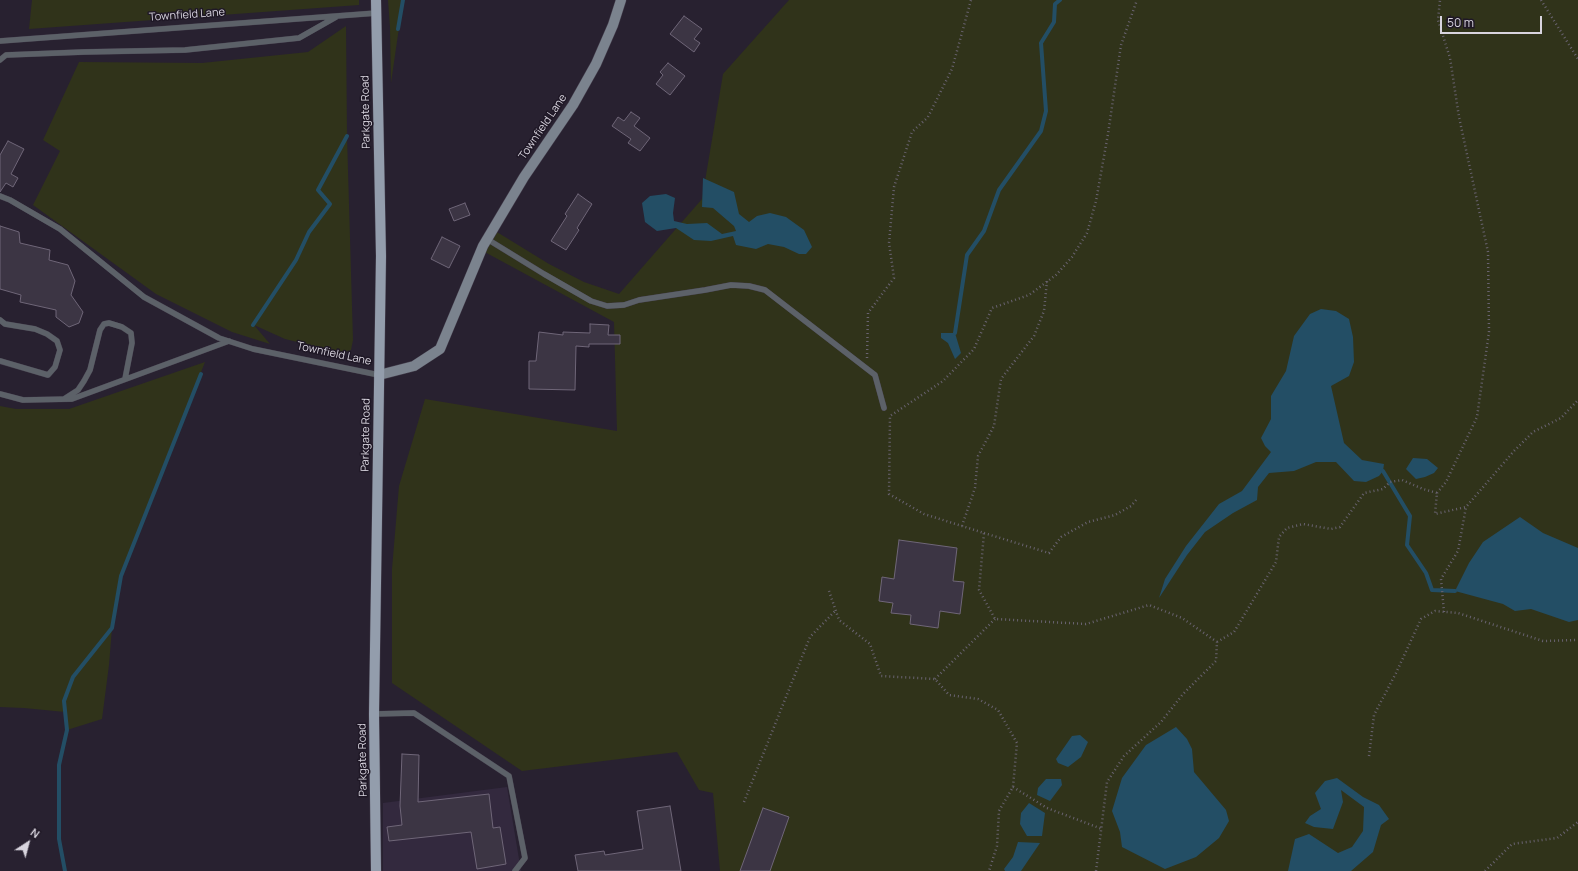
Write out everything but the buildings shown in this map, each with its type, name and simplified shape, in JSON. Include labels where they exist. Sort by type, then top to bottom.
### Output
[{"type":"main road","name":"Parkgate Road","points":[[376,0],[381,256],[374,714],[376,871]]},
{"type":"street","name":"Townfield Lane","points":[[379,375],[414,366],[440,349],[481,250],[524,178],[573,105],[596,64],[622,0]]},
{"type":"lane","name":"Townfield Lane","points":[[0,42],[377,13]]},
{"type":"lane","points":[[0,60],[6,56],[14,55],[185,50],[299,38],[338,16]]},
{"type":"lane","name":"Townfield Lane","points":[[0,196],[10,200],[60,229],[144,297],[219,338],[253,349],[379,375]]},
{"type":"lane","points":[[487,239],[591,301],[607,306],[624,306],[639,300],[731,285],[749,286],[766,290],[875,375],[884,408]]},
{"type":"lane","points":[[0,320],[5,324],[35,329],[47,334],[57,341],[60,350],[55,367],[48,375],[0,361]]},
{"type":"lane","points":[[64,399],[78,390],[90,370],[100,330],[104,324],[109,323],[122,327],[131,334],[132,343],[125,379]]},
{"type":"lane","points":[[0,394],[23,400],[72,399],[229,341]]},
{"type":"lane","points":[[374,714],[414,713],[509,776],[525,858],[515,871]]},
{"type":"path","points":[[862,365],[867,357],[868,314],[894,278],[889,243],[894,187],[912,132],[928,117],[952,69],[971,0]]},
{"type":"path","points":[[1137,0],[1120,45],[1096,201],[1087,233],[1072,257],[1056,275],[1029,295],[992,308],[974,349],[943,380],[890,416],[889,494],[924,514],[1049,553],[1061,537],[1088,522],[1115,515],[1131,506],[1137,499]]},
{"type":"path","points":[[1440,0],[1438,20],[1450,58],[1458,117],[1488,252],[1489,332],[1477,417],[1446,482],[1437,493],[1435,514],[1466,507]]},
{"type":"path","points":[[1541,0],[1578,59]]},
{"type":"path","points":[[962,526],[975,488],[978,456],[994,426],[1000,378],[1034,336],[1044,311],[1047,281]]},
{"type":"path","points":[[1444,612],[1441,579],[1458,551],[1466,507],[1514,451],[1533,432],[1561,418],[1578,400]]},
{"type":"path","points":[[1217,642],[1234,632],[1276,562],[1279,537],[1287,528],[1303,524],[1331,529],[1340,527],[1364,493],[1383,489],[1390,482],[1402,480],[1437,493]]},
{"type":"path","points":[[984,533],[979,590],[995,619]]},
{"type":"path","points":[[829,591],[839,620],[870,644],[881,676],[935,679],[949,695],[978,699],[998,710],[1016,744],[1013,786],[999,812],[997,846],[989,871]]},
{"type":"path","points":[[935,679],[995,619],[1086,624],[1149,605],[1182,618],[1217,642]]},
{"type":"path","points":[[744,802],[807,643],[810,637],[836,610]]},
{"type":"path","points":[[1369,756],[1374,715],[1396,673],[1421,619],[1435,611],[1458,614],[1543,641],[1578,640]]},
{"type":"path","points":[[1096,871],[1107,782],[1124,756],[1161,722],[1182,694],[1216,661],[1217,642]]},
{"type":"path","points":[[1013,786],[1047,808],[1102,829]]},
{"type":"path","points":[[1485,871],[1512,844],[1557,838],[1578,822]]},
{"type":"shaded area","points":[[507,787],[521,871],[383,871],[383,803]]},
{"type":"green space","points":[[32,0],[359,0],[359,5],[29,29]]},
{"type":"green space","points":[[388,0],[403,0],[391,83],[390,27]]},
{"type":"green space","points":[[789,0],[1578,0],[1578,871],[720,871],[713,793],[699,790],[677,752],[522,771],[392,683],[392,569],[399,486],[425,399],[617,431],[614,322],[481,250],[492,229],[549,264],[584,282],[619,294],[702,199],[723,74]]},
{"type":"green space","points":[[346,26],[347,136],[353,340],[351,350],[342,353],[285,339],[254,325],[270,344],[232,332],[156,294],[33,205],[60,151],[43,140],[79,62],[202,63],[308,52]]},
{"type":"green space","points":[[205,362],[121,576],[112,628],[102,719],[67,730],[65,712],[0,707],[0,406],[16,409],[69,409]]},
{"type":"water","points":[[703,178],[734,192],[739,214],[749,222],[757,216],[770,213],[786,217],[804,230],[812,247],[806,254],[799,254],[784,247],[768,244],[756,249],[736,245],[733,236],[711,241],[694,240],[676,228],[657,231],[645,222],[642,203],[650,196],[666,194],[675,198],[673,213],[674,221],[687,224],[707,223],[722,234],[736,231],[734,226],[713,208],[702,207]]},
{"type":"water","points":[[1321,309],[1336,311],[1349,319],[1353,337],[1354,362],[1349,376],[1331,386],[1344,443],[1362,460],[1384,464],[1383,471],[1379,476],[1366,482],[1354,481],[1336,462],[1316,462],[1294,471],[1269,473],[1258,487],[1257,500],[1233,513],[1205,532],[1187,555],[1159,598],[1165,579],[1186,546],[1219,504],[1242,491],[1271,452],[1265,446],[1261,438],[1271,419],[1271,396],[1286,371],[1294,336],[1310,314]]},
{"type":"water","points":[[941,333],[955,333],[961,353],[955,359],[948,343],[941,338]]},
{"type":"water","points":[[1413,458],[1427,459],[1438,468],[1434,473],[1416,479],[1406,469]]},
{"type":"water","points":[[1520,517],[1543,533],[1578,548],[1578,620],[1569,622],[1531,609],[1515,611],[1503,604],[1455,591],[1469,563],[1483,542]]},
{"type":"water","points":[[1176,727],[1187,739],[1192,749],[1194,772],[1226,810],[1229,821],[1219,838],[1196,857],[1165,869],[1122,847],[1120,832],[1112,811],[1122,778],[1146,745]]},
{"type":"water","points":[[1080,735],[1088,742],[1081,757],[1068,767],[1058,763],[1056,759],[1072,736]]},
{"type":"water","points":[[1337,778],[1363,797],[1379,805],[1389,819],[1381,825],[1373,852],[1351,871],[1288,871],[1295,839],[1309,834],[1338,853],[1352,847],[1363,831],[1364,807],[1341,790],[1343,802],[1333,829],[1314,827],[1305,823],[1310,816],[1321,809],[1315,793],[1325,781]]},
{"type":"water","points":[[1046,779],[1061,779],[1062,785],[1050,801],[1037,795],[1038,788]]},
{"type":"water","points":[[1029,803],[1045,813],[1042,836],[1027,836],[1020,824],[1021,813]]},
{"type":"water","points":[[1018,842],[1040,843],[1021,871],[1005,871],[1004,869],[1013,857]]},
{"type":"waterway","points":[[398,29],[403,0]]},
{"type":"waterway","points":[[955,333],[967,255],[984,231],[999,190],[1041,131],[1046,111],[1041,43],[1054,22],[1055,4],[1060,0]]},
{"type":"waterway","points":[[253,325],[296,260],[309,232],[330,204],[318,190],[347,136]]},
{"type":"waterway","points":[[65,871],[59,839],[59,765],[67,730],[64,701],[73,677],[112,628],[121,576],[201,374]]},
{"type":"waterway","points":[[1383,471],[1410,516],[1407,545],[1426,573],[1432,590],[1455,591]]}]
